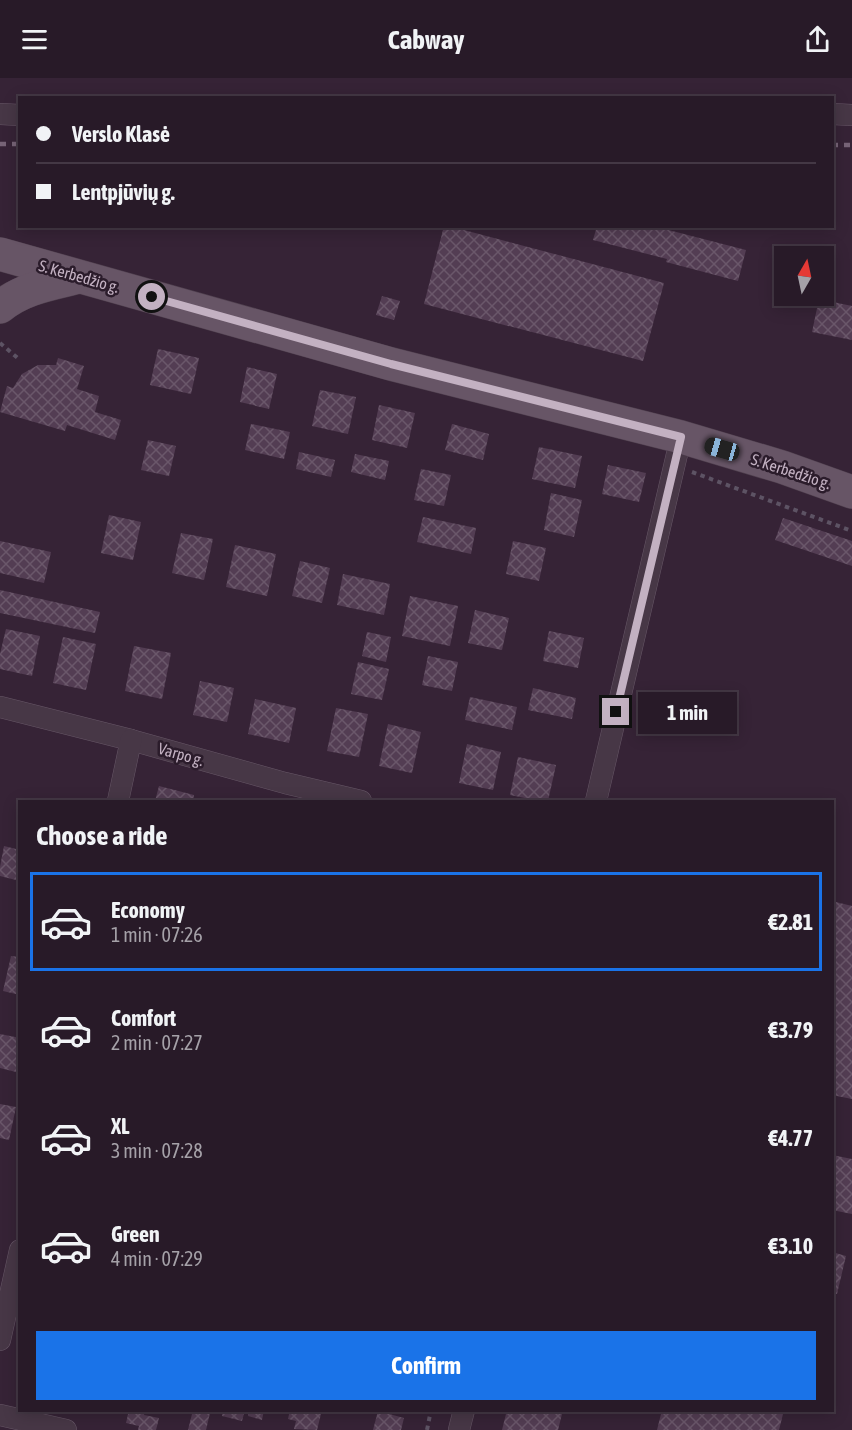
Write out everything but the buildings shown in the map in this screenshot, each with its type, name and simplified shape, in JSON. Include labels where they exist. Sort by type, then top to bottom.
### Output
[{"type":"main road","name":"S. Kerbedžio g.","points":[[0,254],[391,364],[678,451],[782,467],[852,492]]},
{"type":"main road","points":[[0,307],[34,288],[81,277]]},
{"type":"street","points":[[0,114],[18,115]]},
{"type":"street","points":[[834,114],[852,115]]},
{"type":"street","points":[[596,800],[678,451]]},
{"type":"street","name":"Varpo g.","points":[[0,707],[357,800]]},
{"type":"street","points":[[118,800],[131,740]]},
{"type":"street","points":[[0,1340],[11,1272],[18,1255]]},
{"type":"street","points":[[459,1430],[464,1412]]},
{"type":"street","points":[[0,1415],[66,1430]]},
{"type":"path","points":[[0,343],[20,360]]},
{"type":"path","points":[[678,451],[852,531]]},
{"type":"path","points":[[427,1430],[431,1412]]},
{"type":"railway","points":[[0,144],[18,144]]},
{"type":"railway","points":[[834,145],[852,145]]},
{"type":"route","points":[[152,297],[391,364],[681,437],[616,712]]}]
